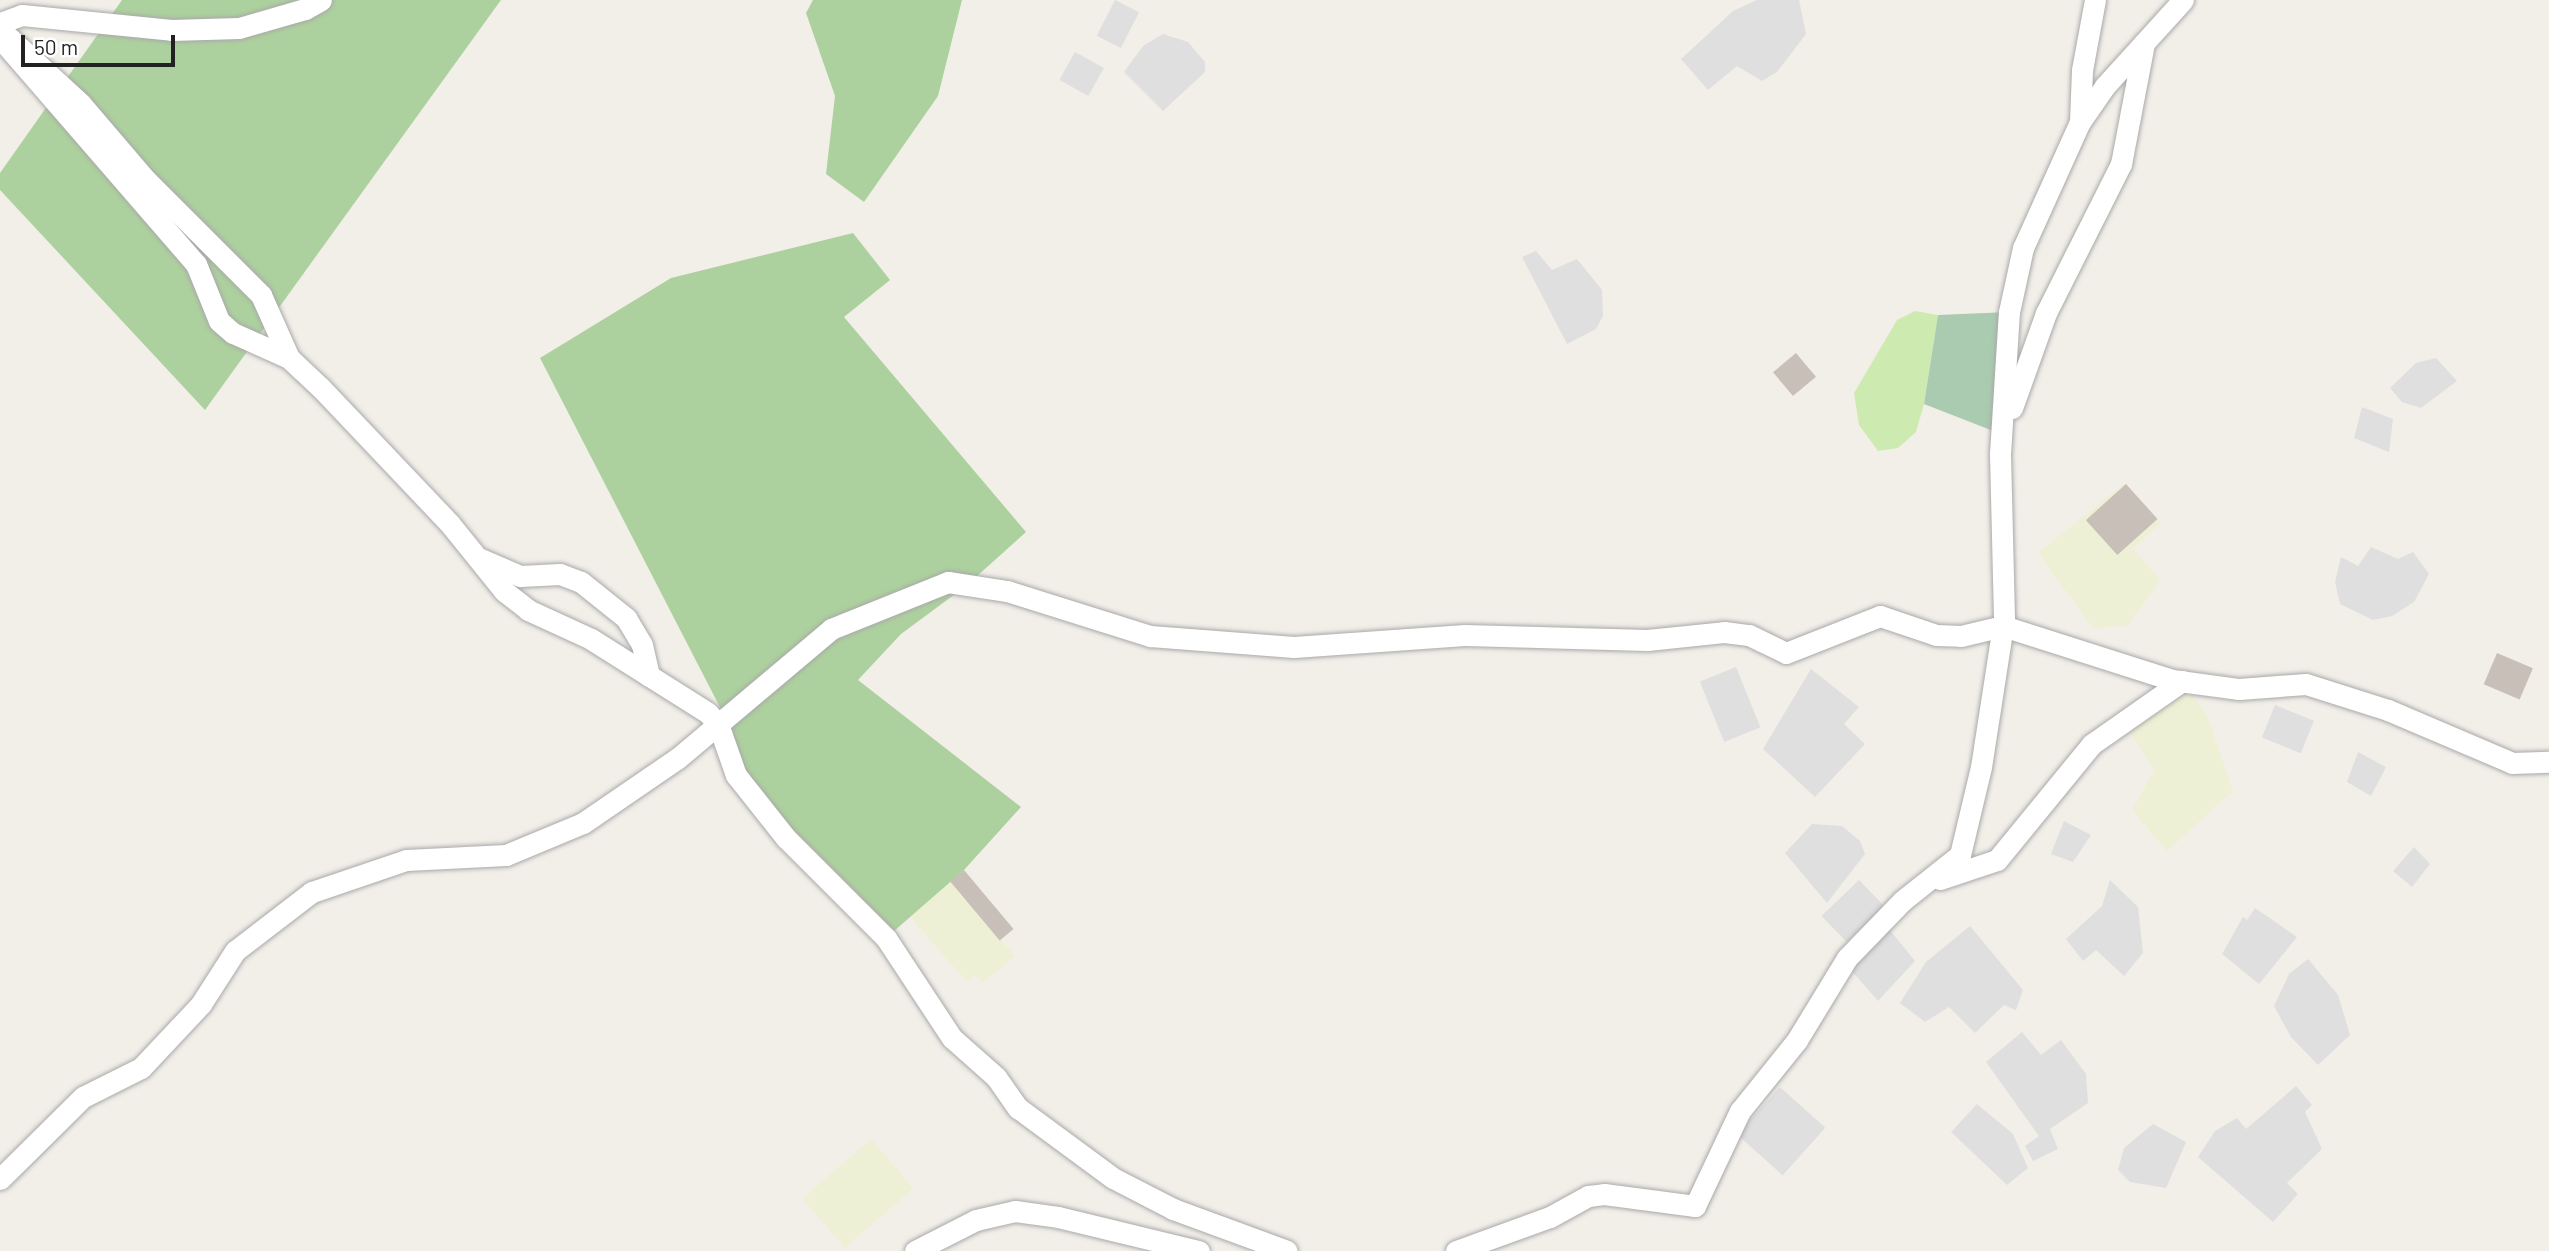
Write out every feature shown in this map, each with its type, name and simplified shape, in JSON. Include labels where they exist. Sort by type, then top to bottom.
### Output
[{"type":"street","points":[[0,23],[22,15],[171,30],[239,27],[305,9],[321,0]]},
{"type":"street","points":[[2080,121],[2082,70],[2095,0]]},
{"type":"street","points":[[1456,1251],[1550,1217],[1588,1196],[1604,1194],[1695,1206],[1740,1111],[1797,1040],[1847,958],[1922,885],[1955,861],[1965,842],[2003,626],[2000,454],[2009,312],[2023,248],[2080,121],[2183,0]]},
{"type":"street","points":[[0,31],[24,47],[81,104],[146,180],[261,296],[289,358],[477,557],[504,591],[527,610],[591,639],[718,724],[736,775],[786,838],[886,938],[952,1038],[996,1077],[1018,1108],[1113,1178],[1174,1209],[1287,1251]]},
{"type":"street","points":[[0,38],[196,264],[219,321],[233,333],[289,358]]},
{"type":"street","points":[[2000,454],[2023,369],[2046,313],[2121,164],[2144,43]]},
{"type":"street","points":[[477,557],[520,576],[560,574],[581,583],[626,618],[642,645],[649,676]]},
{"type":"street","points":[[0,1179],[83,1097],[141,1068],[201,1004],[235,951],[312,892],[406,860],[506,855],[583,823],[678,758],[831,629],[948,582],[1007,591],[1150,636],[1294,647],[1465,635],[1647,640],[1724,632],[1749,635],[1786,653],[1880,616],[1936,635],[1961,636],[2003,626],[2182,681],[2239,689],[2306,684],[2388,710],[2512,763],[2549,762]]},
{"type":"street","points":[[1922,885],[1997,860],[2092,744],[2182,681]]},
{"type":"street","points":[[915,1251],[976,1220],[1015,1212],[1071,1220],[1199,1251]]},
{"type":"street","points":[[1245,1236],[1265,1251]]},
{"type":"shaded area","points":[[1115,0],[1139,12],[1121,48],[1097,36]]},
{"type":"shaded area","points":[[1757,0],[1799,0],[1806,34],[1777,72],[1762,81],[1737,66],[1708,90],[1681,59],[1733,11]]},
{"type":"shaded area","points":[[1163,34],[1188,42],[1205,62],[1205,72],[1163,111],[1124,72],[1143,46]]},
{"type":"shaded area","points":[[1075,52],[1104,68],[1088,96],[1059,80]]},
{"type":"shaded area","points":[[1536,251],[1552,270],[1577,259],[1602,290],[1603,316],[1596,329],[1567,344],[1522,257]]},
{"type":"shaded area","points":[[2436,358],[2457,381],[2421,408],[2402,402],[2390,388],[2416,363]]},
{"type":"shaded area","points":[[2362,407],[2393,419],[2389,452],[2354,438]]},
{"type":"shaded area","points":[[2371,547],[2398,559],[2413,552],[2429,574],[2414,602],[2392,616],[2373,620],[2340,604],[2335,582],[2341,557],[2358,566]]},
{"type":"shaded area","points":[[1736,667],[1760,727],[1724,742],[1700,682]]},
{"type":"shaded area","points":[[1811,669],[1859,707],[1844,724],[1865,744],[1815,797],[1763,749]]},
{"type":"shaded area","points":[[2275,705],[2314,721],[2301,753],[2262,737]]},
{"type":"shaded area","points":[[2358,752],[2386,767],[2371,796],[2347,782]]},
{"type":"shaded area","points":[[2064,821],[2091,835],[2073,862],[2051,854]]},
{"type":"shaded area","points":[[1812,824],[1842,826],[1860,841],[1865,854],[1827,903],[1785,853]]},
{"type":"shaded area","points":[[2414,847],[2430,864],[2412,887],[2393,871]]},
{"type":"shaded area","points":[[1859,880],[1884,906],[1847,942],[1822,916]]},
{"type":"shaded area","points":[[2110,880],[2138,907],[2143,953],[2124,976],[2096,950],[2083,961],[2066,939],[2102,906]]},
{"type":"shaded area","points":[[2255,908],[2297,937],[2259,984],[2222,954],[2243,917],[2247,920]]},
{"type":"shaded area","points":[[1970,926],[2023,990],[2016,1010],[2004,1005],[1975,1033],[1949,1007],[1925,1022],[1900,1003],[1926,962]]},
{"type":"shaded area","points":[[1889,929],[1915,961],[1878,1001],[1851,970]]},
{"type":"shaded area","points":[[2308,959],[2338,995],[2350,1035],[2318,1065],[2291,1037],[2274,1006],[2289,974]]},
{"type":"shaded area","points":[[2022,1032],[2041,1055],[2061,1040],[2086,1074],[2088,1103],[2050,1129],[2058,1149],[2033,1161],[2025,1146],[2039,1136],[1986,1062]]},
{"type":"shaded area","points":[[2296,1086],[2312,1105],[2305,1112],[2322,1149],[2287,1183],[2298,1194],[2273,1222],[2198,1157],[2215,1131],[2237,1118],[2246,1129]]},
{"type":"shaded area","points":[[1780,1087],[1825,1128],[1783,1175],[1737,1135]]},
{"type":"shaded area","points":[[1977,1104],[2013,1134],[2028,1168],[2007,1185],[1951,1132]]},
{"type":"shaded area","points":[[2153,1124],[2186,1142],[2166,1188],[2130,1182],[2118,1170],[2124,1148]]},
{"type":"green space","points":[[122,0],[501,0],[205,410],[0,190],[0,173]]},
{"type":"green space","points":[[813,0],[962,0],[938,96],[864,202],[826,174],[835,96],[806,13]]},
{"type":"green space","points":[[853,233],[890,280],[844,317],[1026,532],[966,586],[901,634],[858,680],[1021,807],[964,870],[886,938],[736,775],[725,717],[540,358],[671,278]]},
{"type":"green space","points":[[1915,311],[1938,315],[1924,404],[1916,432],[1898,448],[1878,451],[1859,425],[1854,393],[1897,320]]},
{"type":"green space","points":[[2009,312],[2001,434],[1924,404],[1938,315]]},
{"type":"green space","points":[[2125,483],[2161,523],[2133,549],[2161,580],[2127,626],[2093,628],[2038,553]]},
{"type":"green space","points":[[2182,681],[2207,715],[2233,791],[2167,851],[2132,810],[2154,770],[2123,721]]},
{"type":"green space","points":[[964,870],[1014,929],[1001,940],[1015,956],[983,983],[976,975],[967,982],[910,917]]},
{"type":"green space","points":[[871,1139],[914,1188],[845,1248],[802,1199]]},
{"type":"building","points":[[1796,353],[1816,377],[1793,396],[1773,372]]},
{"type":"building","points":[[2126,484],[2157,519],[2117,555],[2086,520]]},
{"type":"building","points":[[2497,653],[2533,668],[2520,700],[2484,684]]},
{"type":"building","points":[[964,870],[1013,929],[1000,941],[950,882]]}]
